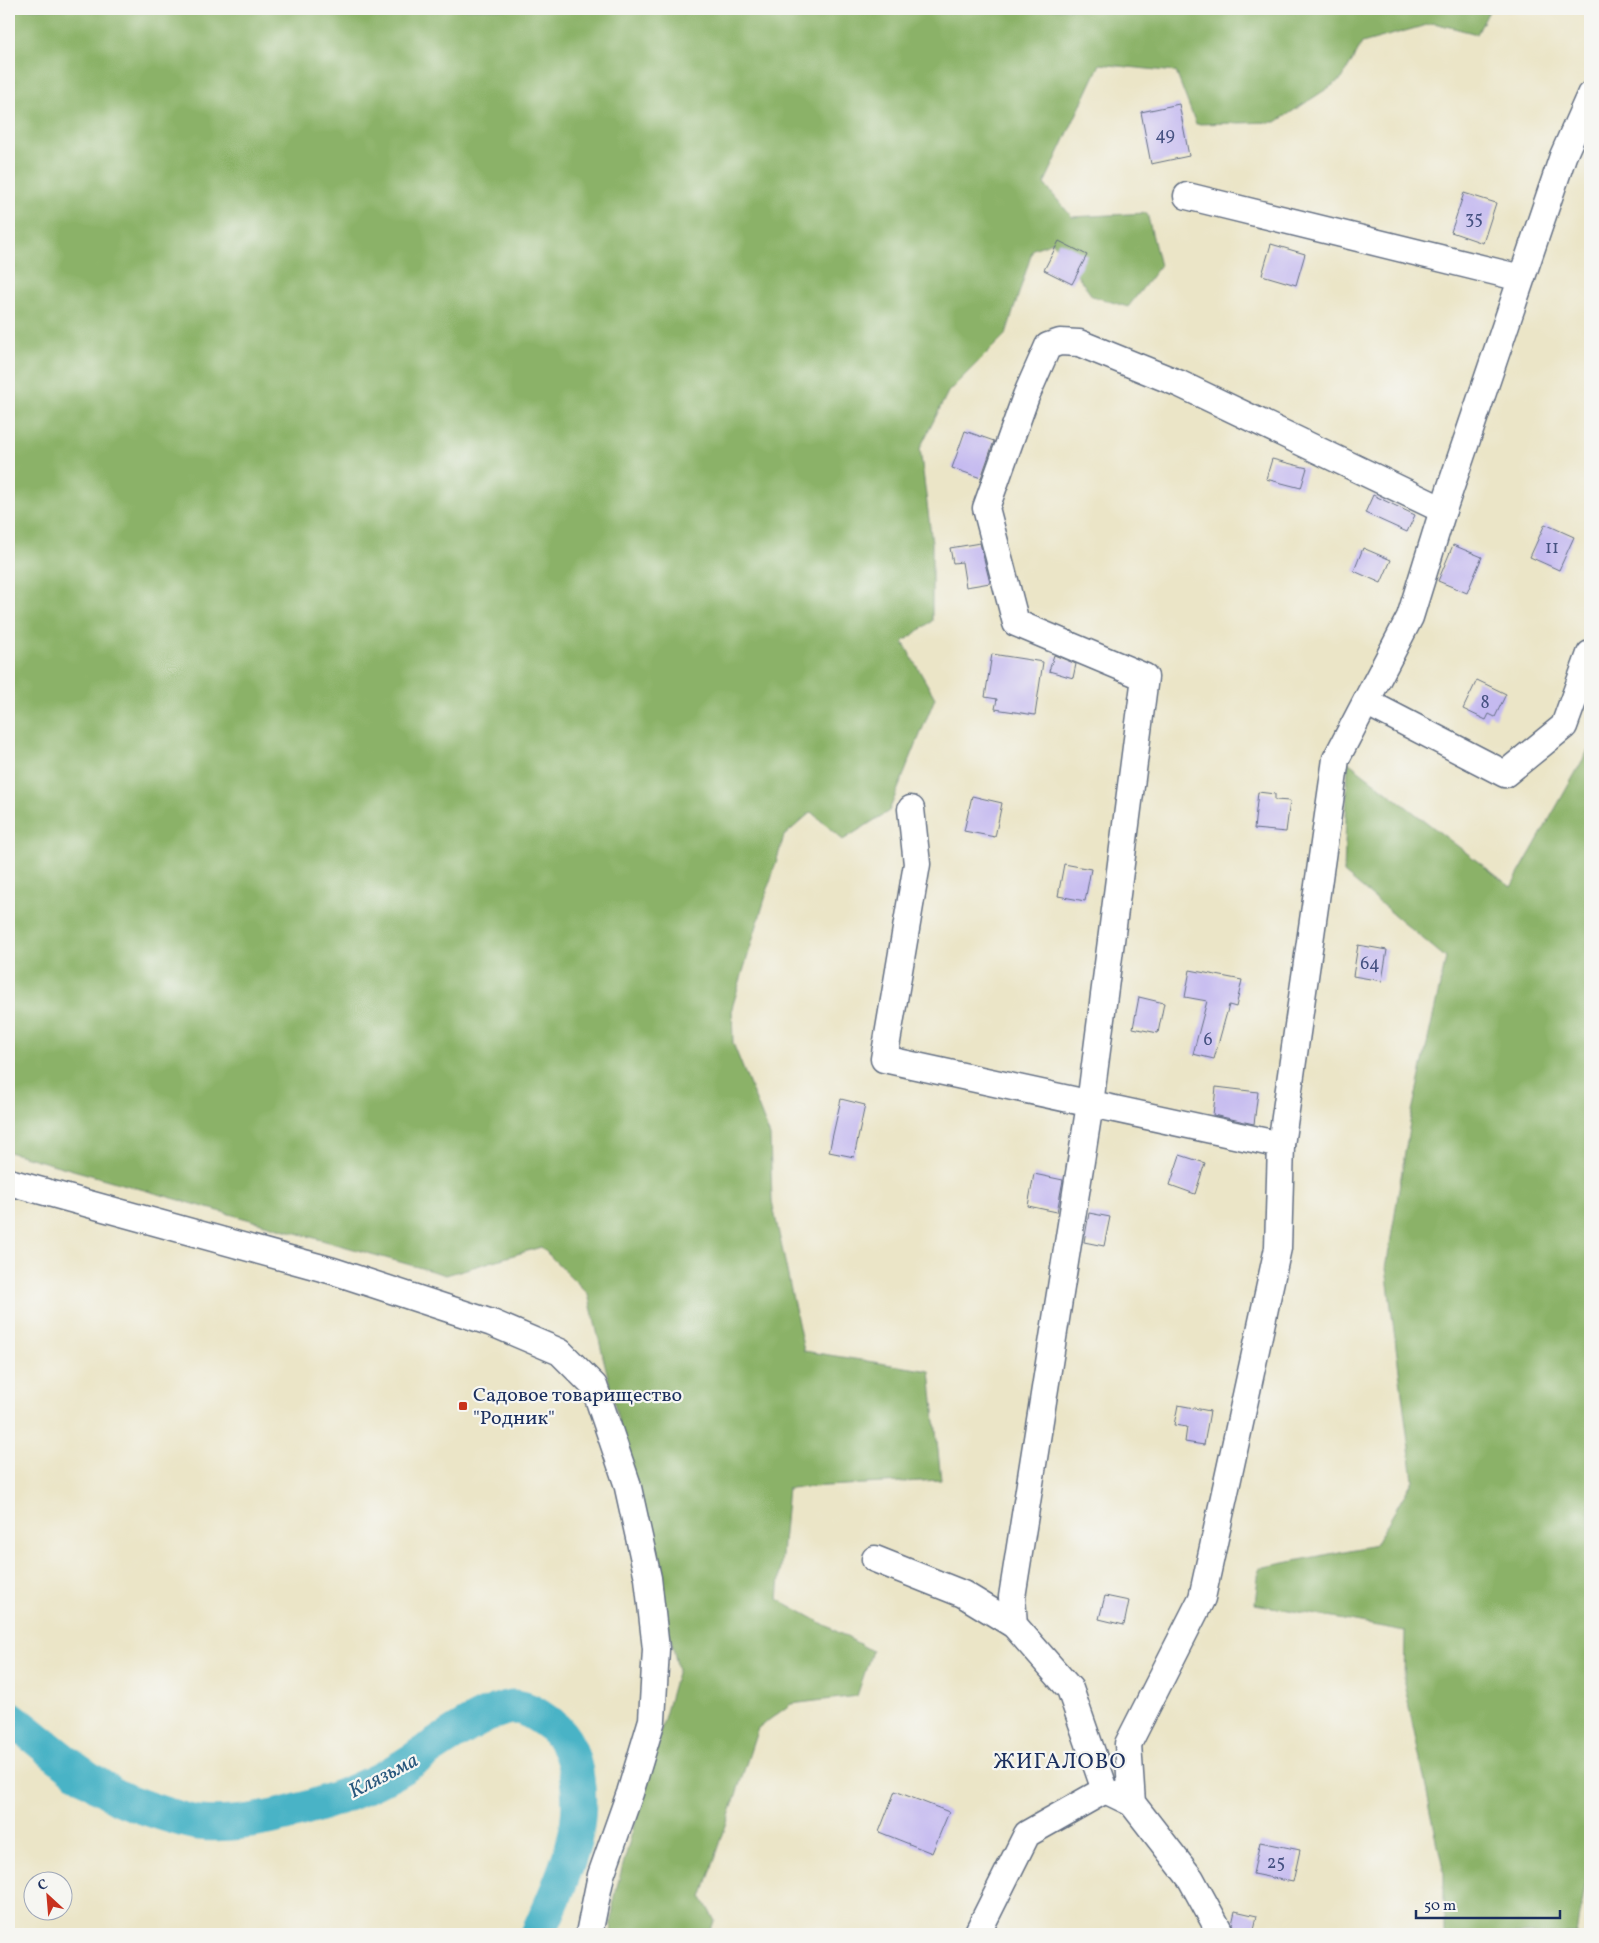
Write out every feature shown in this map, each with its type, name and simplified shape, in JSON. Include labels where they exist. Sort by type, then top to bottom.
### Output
[{"type":"street","points":[[1132,1803],[1128,1744],[1202,1598],[1278,1248],[1281,1145],[1336,759],[1410,617],[1442,510],[1521,278],[1563,156],[1590,94]]},
{"type":"street","points":[[1187,196],[1521,278]]},
{"type":"street","points":[[1014,1625],[1012,1596],[1090,1104],[1146,677],[1016,623],[986,508],[1026,396],[1048,346],[1060,342],[1079,343],[1180,384],[1442,510]]},
{"type":"street","points":[[1366,702],[1505,774],[1564,726],[1590,654]]},
{"type":"street","points":[[911,809],[917,864],[884,1059],[1281,1145]]},
{"type":"street","points":[[9,1182],[333,1271],[492,1323],[560,1352],[594,1386],[627,1483],[648,1578],[656,1649],[652,1720],[630,1793],[601,1875],[589,1934]]},
{"type":"street","points":[[875,1559],[963,1594],[1014,1625],[1070,1689],[1105,1790],[1132,1803],[1191,1879],[1220,1934]]},
{"type":"street","points":[[977,1934],[1026,1834],[1105,1790]]},
{"type":"green space","points":[[9,9],[1490,9],[1477,34],[1434,23],[1362,43],[1342,79],[1276,122],[1196,124],[1176,72],[1100,64],[1044,184],[1072,217],[1147,213],[1160,266],[1128,307],[1092,296],[1053,242],[1033,249],[1006,334],[948,392],[920,448],[932,543],[932,621],[903,642],[935,698],[889,811],[843,840],[811,812],[784,836],[732,1008],[733,1043],[770,1136],[772,1201],[804,1351],[930,1371],[941,1480],[788,1488],[778,1599],[872,1651],[857,1696],[791,1704],[758,1728],[702,1898],[715,1921],[707,1934],[611,1934],[614,1897],[678,1669],[588,1294],[541,1247],[446,1275],[9,1152]]},
{"type":"green space","points":[[1590,747],[1590,1852],[1576,1934],[1444,1934],[1444,1874],[1404,1683],[1405,1631],[1255,1604],[1259,1568],[1375,1545],[1413,1480],[1386,1268],[1411,1116],[1446,958],[1344,873],[1348,762],[1511,887]]},
{"type":"building","points":[[1179,104],[1189,156],[1151,164],[1141,112]]},
{"type":"building","points":[[1464,193],[1496,203],[1483,243],[1451,232]]},
{"type":"building","points":[[1059,241],[1087,255],[1072,284],[1044,270]]},
{"type":"building","points":[[1271,244],[1305,254],[1296,285],[1262,275]]},
{"type":"building","points":[[965,431],[994,441],[981,478],[952,468]]},
{"type":"building","points":[[1272,459],[1307,468],[1301,488],[1266,479]]},
{"type":"building","points":[[1373,495],[1415,515],[1407,532],[1365,513]]},
{"type":"building","points":[[1545,524],[1574,537],[1559,570],[1530,557]]},
{"type":"building","points":[[980,543],[990,583],[966,587],[962,562],[953,563],[950,548]]},
{"type":"building","points":[[1453,545],[1482,557],[1467,593],[1438,581]]},
{"type":"building","points":[[1363,548],[1391,560],[1381,583],[1354,571]]},
{"type":"building","points":[[992,654],[1043,662],[1035,715],[995,709],[997,699],[985,697]]},
{"type":"building","points":[[1054,655],[1076,664],[1073,678],[1049,671]]},
{"type":"building","points":[[1477,680],[1506,694],[1495,717],[1489,714],[1486,720],[1463,709]]},
{"type":"building","points":[[1258,792],[1275,794],[1275,800],[1290,801],[1286,832],[1254,829]]},
{"type":"building","points":[[972,796],[1002,803],[995,837],[964,831]]},
{"type":"building","points":[[1064,864],[1091,869],[1085,901],[1058,896]]},
{"type":"building","points":[[1358,945],[1387,950],[1382,981],[1353,976]]},
{"type":"building","points":[[1190,970],[1242,980],[1236,1007],[1229,1005],[1214,1059],[1193,1054],[1207,1001],[1185,997]]},
{"type":"building","points":[[1139,997],[1164,1003],[1158,1033],[1133,1028]]},
{"type":"building","points":[[1216,1087],[1258,1092],[1254,1124],[1213,1115]]},
{"type":"building","points":[[841,1099],[865,1105],[854,1157],[829,1152]]},
{"type":"building","points":[[1180,1155],[1205,1163],[1195,1194],[1170,1185]]},
{"type":"building","points":[[1034,1174],[1063,1180],[1057,1212],[1028,1206]]},
{"type":"building","points":[[1089,1213],[1110,1217],[1104,1246],[1084,1242]]},
{"type":"building","points":[[1178,1405],[1210,1411],[1204,1445],[1185,1442],[1187,1427],[1174,1425]]},
{"type":"building","points":[[1105,1596],[1129,1601],[1124,1625],[1099,1619]]},
{"type":"building","points":[[895,1791],[949,1812],[932,1853],[879,1832]]},
{"type":"building","points":[[1260,1842],[1300,1850],[1293,1882],[1253,1874]]},
{"type":"building","points":[[1235,1911],[1257,1916],[1253,1934],[1235,1932],[1232,1924]]},
{"type":"waterway","name":"Клязьма","points":[[9,1717],[77,1770],[120,1798],[192,1822],[224,1824],[278,1816],[332,1800],[383,1778],[489,1714],[514,1707],[529,1711],[551,1725],[569,1749],[574,1764],[579,1798],[573,1845],[538,1934]]},
{"type":"place","name":"Садовое товарищество \"Родник\"","points":[[463,1406]]},
{"type":"district","name":"ЖИГАЛОВО","points":[[1060,1760]]}]
